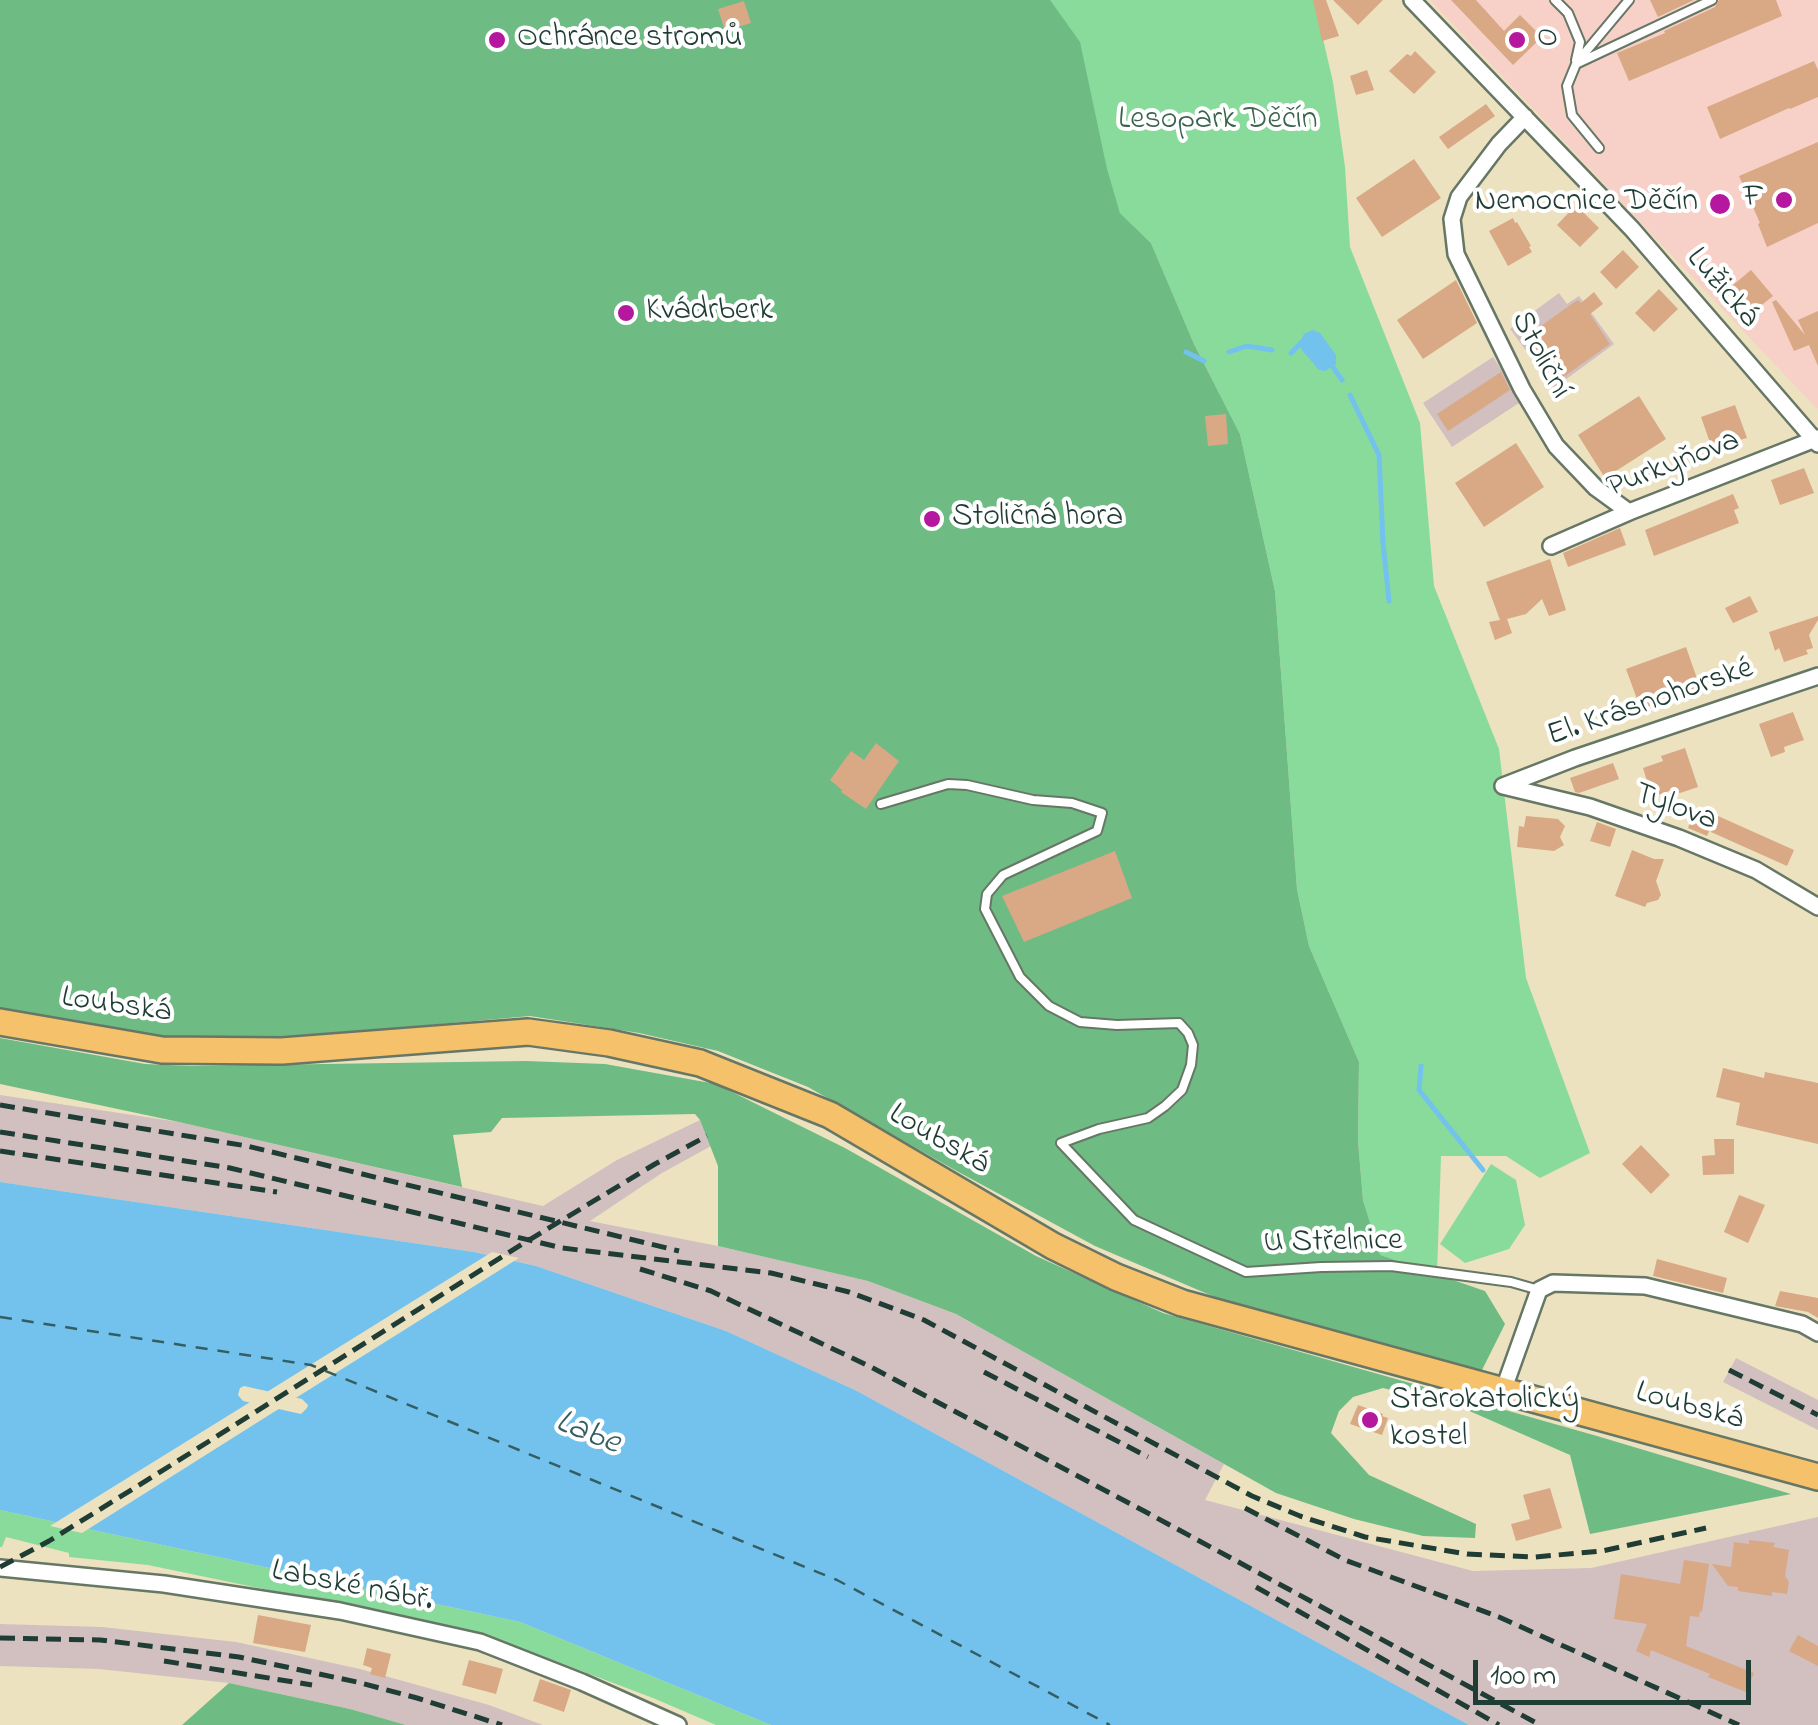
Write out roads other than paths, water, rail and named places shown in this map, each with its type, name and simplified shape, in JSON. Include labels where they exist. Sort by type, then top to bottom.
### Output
[{"type":"main road","name":"Loubská","points":[[0,1022],[162,1050],[282,1051],[528,1032],[609,1043],[700,1063],[830,1115],[1052,1246],[1182,1303],[1818,1477]]},
{"type":"street","name":"Lužická","points":[[1412,0],[1632,228],[1817,441]]},
{"type":"street","name":"Stoliční","points":[[1524,117],[1460,198],[1452,219],[1456,254],[1522,390],[1556,446],[1594,486],[1630,512]]},
{"type":"street","name":"Purkyňova","points":[[1551,546],[1817,441]]},
{"type":"street","name":"El. Krásnohorské","points":[[1503,786],[1818,676]]},
{"type":"street","name":"Tylova","points":[[1503,786],[1590,807],[1675,836],[1756,870],[1818,907]]},
{"type":"street","name":"U Střelnice","points":[[1539,1290],[1553,1284],[1646,1286],[1802,1324],[1818,1333]]},
{"type":"street","points":[[1503,1391],[1539,1290]]},
{"type":"street","name":"Labské nábř.","points":[[0,1568],[164,1584],[320,1608],[480,1642],[678,1725]]},
{"type":"lane","points":[[1555,0],[1568,13],[1580,42],[1567,86],[1572,116],[1599,148]]},
{"type":"lane","points":[[1576,64],[1630,0]]},
{"type":"lane","points":[[1576,64],[1712,0]]},
{"type":"lane","name":"U Střelnice","points":[[881,804],[948,784],[1072,803],[1102,814],[1097,831],[1002,876],[987,894],[984,909],[1020,976],[1048,1006],[1080,1022],[1179,1023],[1188,1032],[1193,1045],[1191,1065],[1182,1090],[1166,1106],[1148,1118],[1061,1144],[1134,1220],[1246,1272],[1391,1266],[1512,1282],[1539,1290]]},
{"type":"water","points":[[1313,330],[1320,333],[1336,355],[1336,364],[1325,371],[1319,370],[1301,349],[1304,334]]},
{"type":"water","name":"Labe","points":[[0,1182],[474,1252],[536,1266],[726,1331],[857,1391],[1469,1725],[771,1725],[520,1622],[0,1510]],"holes":[[[244,1386],[302,1399],[308,1405],[301,1414],[243,1401],[238,1395]]]},
{"type":"waterway","points":[[1291,353],[1303,341]]},
{"type":"waterway","points":[[1229,352],[1247,346],[1272,350]]},
{"type":"waterway","points":[[1186,352],[1204,361]]},
{"type":"waterway","points":[[1330,363],[1342,380]]},
{"type":"waterway","points":[[1350,395],[1379,455],[1389,601]]},
{"type":"waterway","points":[[1421,1066],[1419,1090],[1483,1170]]},
{"type":"railway","points":[[0,1105],[247,1146],[679,1251]]},
{"type":"railway","points":[[0,1132],[230,1168],[562,1248],[771,1273],[849,1292],[924,1320],[1252,1496],[1365,1537],[1467,1554],[1535,1557],[1602,1551],[1706,1528]]},
{"type":"railway","points":[[0,1567],[49,1541],[524,1243],[707,1136]]},
{"type":"railway","points":[[0,1151],[277,1192]]},
{"type":"railway","points":[[640,1269],[711,1291],[869,1366],[1540,1725]]},
{"type":"railway","points":[[1729,1370],[1818,1415]]},
{"type":"railway","points":[[984,1372],[1148,1457]]},
{"type":"railway","points":[[1245,1508],[1345,1560],[1499,1617],[1739,1725]]},
{"type":"railway","points":[[1256,1587],[1499,1725]]},
{"type":"railway","points":[[0,1638],[100,1640],[239,1657],[357,1682],[502,1725]]},
{"type":"railway","points":[[164,1661],[312,1685]]},
{"type":"place","name":"Ochránce stromů","points":[[497,40]]},
{"type":"place","name":"O","points":[[1517,40]]},
{"type":"place","name":"F","points":[[1784,200]]},
{"type":"place","name":"Nemocnice Děčín","points":[[1720,204]]},
{"type":"place","name":"Kvádrberk","points":[[626,313]]},
{"type":"place","name":"Stoličná hora","points":[[932,519]]},
{"type":"place","name":"Starokatolický kostel","points":[[1370,1420]]},
{"type":"park label","name":"Lesopark Děčín","points":[[1218,122]]}]
